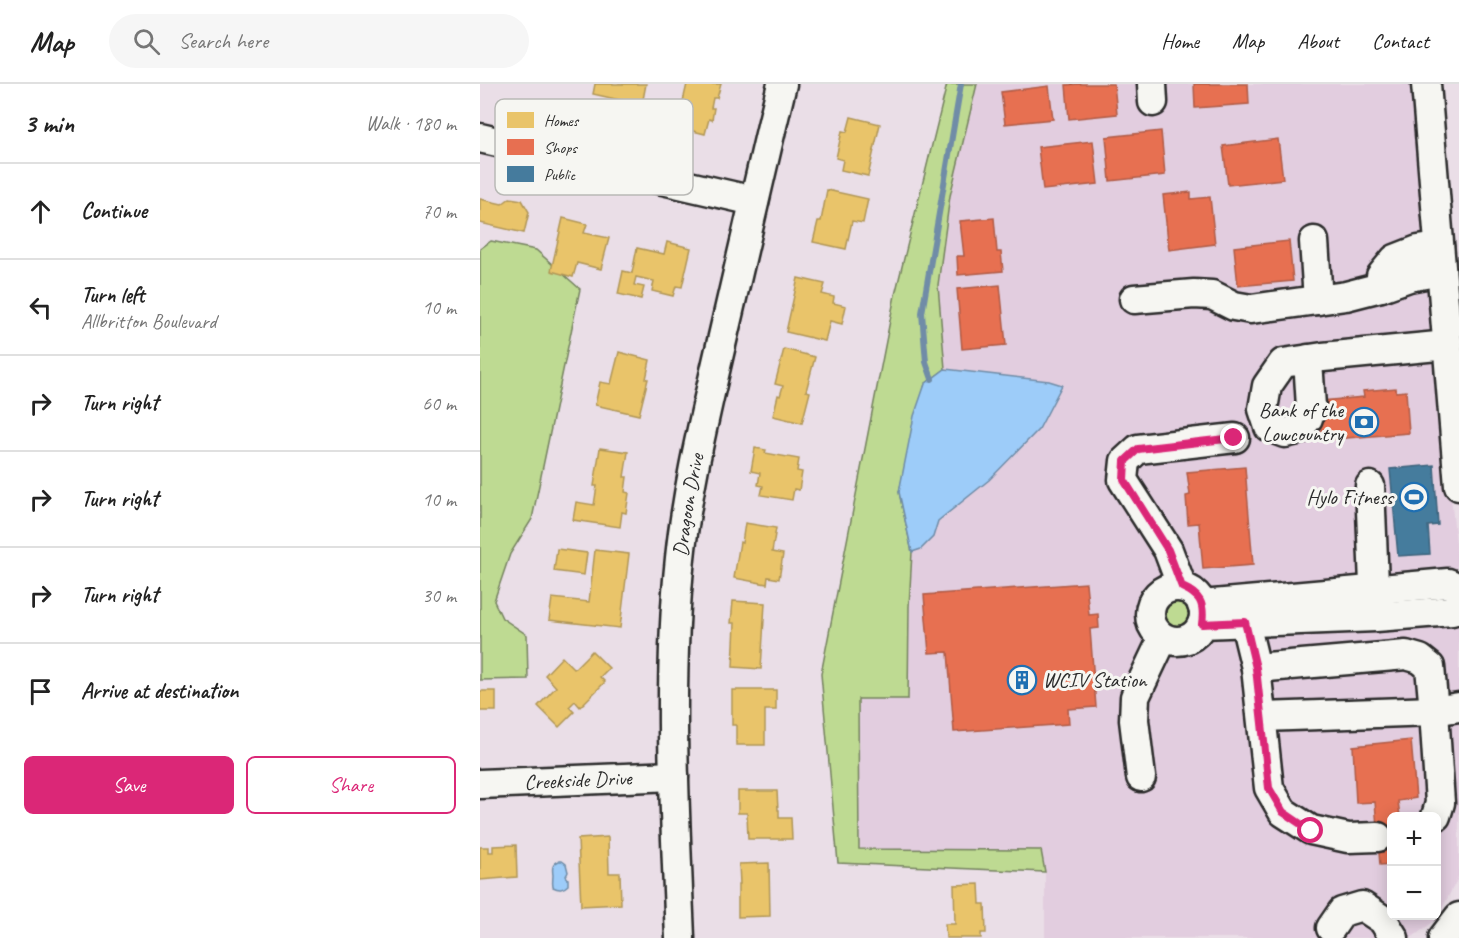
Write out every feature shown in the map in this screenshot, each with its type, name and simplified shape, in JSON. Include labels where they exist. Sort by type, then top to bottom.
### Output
[{"type":"street","name":"Dragoon Drive","points":[[680,938],[674,776],[675,623],[680,556],[692,474],[782,84]]},
{"type":"street","points":[[1426,84],[1459,486]]},
{"type":"street","points":[[480,138],[495,141]]},
{"type":"street","points":[[693,187],[754,201]]},
{"type":"street","points":[[1314,242],[1318,300]]},
{"type":"street","points":[[1134,299],[1194,294],[1212,295],[1234,306],[1251,309],[1346,296],[1381,287],[1382,276],[1395,259],[1418,250],[1440,259]]},
{"type":"street","points":[[1316,358],[1448,345]]},
{"type":"street","points":[[1234,438],[1138,449],[1125,461],[1124,480],[1168,550],[1195,606],[1196,634],[1186,640],[1175,642],[1163,638],[1155,631],[1150,619],[1150,605],[1157,594],[1169,588],[1195,606],[1245,622],[1375,603],[1448,583],[1459,588]]},
{"type":"street","points":[[1370,486],[1375,603]]},
{"type":"street","points":[[1195,606],[1375,603],[1452,611],[1459,603]]},
{"type":"street","points":[[1245,622],[1256,668],[1269,788],[1283,812],[1311,831],[1348,838],[1378,837]]},
{"type":"street","points":[[1141,777],[1134,720],[1135,697],[1163,638]]},
{"type":"street","points":[[1256,668],[1406,655],[1420,659],[1430,667],[1447,709],[1440,803],[1437,812]]},
{"type":"street","points":[[1262,717],[1447,709]]},
{"type":"street","name":"Creekside Drive","points":[[480,784],[674,776]]},
{"type":"street","points":[[1331,928],[1342,912],[1362,906],[1383,920],[1394,938]]},
{"type":"street","points":[[1443,938],[1459,917]]},
{"type":"shaded area","points":[[977,84],[1420,84],[1446,452],[1458,561],[1455,573],[1459,616],[1459,876],[1441,910],[1441,812],[1387,812],[1387,920],[1436,920],[1411,938],[1045,938],[1045,872],[1041,850],[859,850],[858,699],[908,699],[912,552],[921,549],[933,537],[938,521],[989,480],[1062,385],[1049,381],[945,369],[938,285],[950,196]]},
{"type":"green space","points":[[947,84],[977,84],[950,196],[938,285],[945,369],[925,384],[899,492],[912,552],[908,699],[858,699],[859,849],[1041,850],[1045,872],[838,863],[821,674],[895,295]]},
{"type":"green space","points":[[491,241],[536,250],[580,289],[532,519],[510,554],[494,601],[502,618],[527,635],[528,679],[480,680],[480,249]]},
{"type":"green space","points":[[1176,598],[1187,603],[1192,614],[1187,625],[1176,630],[1165,625],[1160,614],[1165,603]]},
{"type":"water","points":[[945,369],[1049,381],[1062,385],[1039,429],[989,480],[938,521],[933,537],[921,549],[912,552],[899,492],[914,416],[925,384]]},
{"type":"water","points":[[559,861],[566,864],[568,885],[557,889],[553,887],[553,867]]},
{"type":"building: Homes","points":[[595,84],[646,84],[643,99],[615,99],[593,94]]},
{"type":"building: Homes","points":[[687,84],[721,84],[717,98],[713,98],[712,120],[709,119],[705,134],[693,131],[693,99],[684,99]]},
{"type":"building: Homes","points":[[851,117],[880,124],[868,176],[841,170],[843,160],[836,158],[842,131],[847,132]]},
{"type":"building: Homes","points":[[827,190],[868,199],[863,223],[852,221],[846,249],[813,242],[818,221],[821,221]]},
{"type":"building: Homes","points":[[510,198],[522,200],[529,212],[524,233],[480,223],[480,199],[502,204]]},
{"type":"building: Homes","points":[[563,218],[587,224],[584,233],[609,238],[601,269],[577,263],[573,277],[551,271]]},
{"type":"building: Homes","points":[[667,242],[691,248],[682,287],[676,286],[673,296],[652,291],[654,281],[636,277],[634,285],[644,287],[641,299],[618,294],[623,271],[632,273],[637,248],[664,254]]},
{"type":"building: Homes","points":[[798,278],[825,284],[822,294],[834,297],[833,303],[846,306],[842,324],[830,321],[825,341],[786,332]]},
{"type":"building: Homes","points":[[784,349],[815,357],[806,391],[810,392],[802,423],[773,416],[778,395],[780,396],[783,386],[775,384]]},
{"type":"building: Homes","points":[[619,352],[650,360],[639,415],[595,405],[600,382],[611,384]]},
{"type":"building: Homes","points":[[600,448],[628,452],[624,477],[627,477],[625,492],[629,493],[626,513],[622,512],[620,527],[573,520],[576,502],[594,505],[597,486],[594,486]]},
{"type":"building: Homes","points":[[755,448],[766,450],[765,453],[799,459],[797,471],[802,472],[799,490],[794,489],[792,500],[761,495],[763,486],[758,485],[760,473],[751,471]]},
{"type":"building: Homes","points":[[745,523],[776,528],[772,552],[783,554],[779,579],[768,577],[767,584],[734,578]]},
{"type":"building: Homes","points":[[557,549],[587,553],[584,575],[554,571]]},
{"type":"building: Homes","points":[[595,550],[629,554],[620,628],[549,620],[552,598],[589,602]]},
{"type":"building: Homes","points":[[733,601],[765,603],[761,669],[733,667],[735,623],[731,623]]},
{"type":"building: Homes","points":[[592,651],[609,668],[600,677],[605,682],[580,707],[575,701],[569,707],[574,712],[559,727],[538,706],[556,687],[545,675],[562,657],[574,669]]},
{"type":"building: Homes","points":[[732,690],[776,690],[776,710],[765,710],[765,745],[736,745],[736,725],[732,725]]},
{"type":"building: Homes","points":[[480,691],[496,691],[496,711],[480,711]]},
{"type":"building: Homes","points":[[738,791],[777,791],[779,818],[791,818],[792,839],[748,839],[747,813],[738,813]]},
{"type":"building: Homes","points":[[608,837],[609,873],[620,873],[621,904],[581,906],[578,839]]},
{"type":"building: Homes","points":[[516,845],[517,877],[480,880],[480,847],[489,847],[489,852],[493,852],[493,846]]},
{"type":"building: Homes","points":[[769,863],[770,916],[738,917],[739,864]]},
{"type":"building: Homes","points":[[979,884],[980,904],[985,904],[986,933],[981,933],[981,938],[946,938],[945,924],[955,924],[954,885]]},
{"type":"building: Shops","points":[[1114,84],[1117,114],[1069,119],[1066,85]]},
{"type":"building: Shops","points":[[1194,84],[1248,84],[1249,104],[1195,108]]},
{"type":"building: Shops","points":[[1049,86],[1053,119],[1005,124],[1001,92]]},
{"type":"building: Shops","points":[[1161,131],[1165,175],[1110,181],[1106,137]]},
{"type":"building: Shops","points":[[1278,139],[1283,179],[1228,185],[1223,146]]},
{"type":"building: Shops","points":[[1093,141],[1098,184],[1043,190],[1038,147]]},
{"type":"building: Shops","points":[[1191,192],[1191,199],[1210,197],[1215,244],[1169,250],[1163,195]]},
{"type":"building: Shops","points":[[994,218],[997,252],[1001,252],[1003,271],[958,275],[957,256],[964,256],[960,221]]},
{"type":"building: Shops","points":[[1289,241],[1293,281],[1238,286],[1234,247]]},
{"type":"building: Shops","points":[[1000,285],[1006,345],[962,349],[957,289]]},
{"type":"building: Shops","name":"Bank of the Lowcountry","points":[[1396,388],[1396,392],[1406,391],[1409,433],[1322,440],[1319,410],[1296,412],[1295,396],[1303,395],[1320,401],[1364,397],[1363,391]]},
{"type":"building: Shops","points":[[1245,467],[1253,565],[1203,569],[1199,523],[1188,524],[1186,496],[1190,495],[1187,472]]},
{"type":"building: Shops","name":"WCIV Station","points":[[1086,583],[1089,615],[1098,614],[1099,628],[1090,629],[1096,707],[1068,709],[1069,724],[954,732],[948,652],[929,653],[924,595]]},
{"type":"building: Shops","points":[[1411,740],[1416,798],[1398,801],[1399,812],[1387,812],[1387,864],[1380,865],[1375,802],[1356,803],[1353,746]]},
{"type":"building: Public","name":"Hylo Fitness","points":[[1434,465],[1438,525],[1428,526],[1430,554],[1398,556],[1390,469]]},
{"type":"waterway","points":[[932,379],[926,362],[922,313],[961,84]]},
{"type":"place","name":"Bank of the Lowcountry","points":[[1364,422]]},
{"type":"place","name":"Hylo Fitness","points":[[1414,497]]},
{"type":"place","name":"WCIV Station","points":[[1022,680]]},
{"type":"route","points":[[1234,438],[1138,449],[1125,461],[1124,480],[1168,550],[1182,587],[1194,592],[1201,601],[1204,612],[1202,624],[1245,622],[1256,668],[1269,788],[1283,812],[1311,831]]}]
